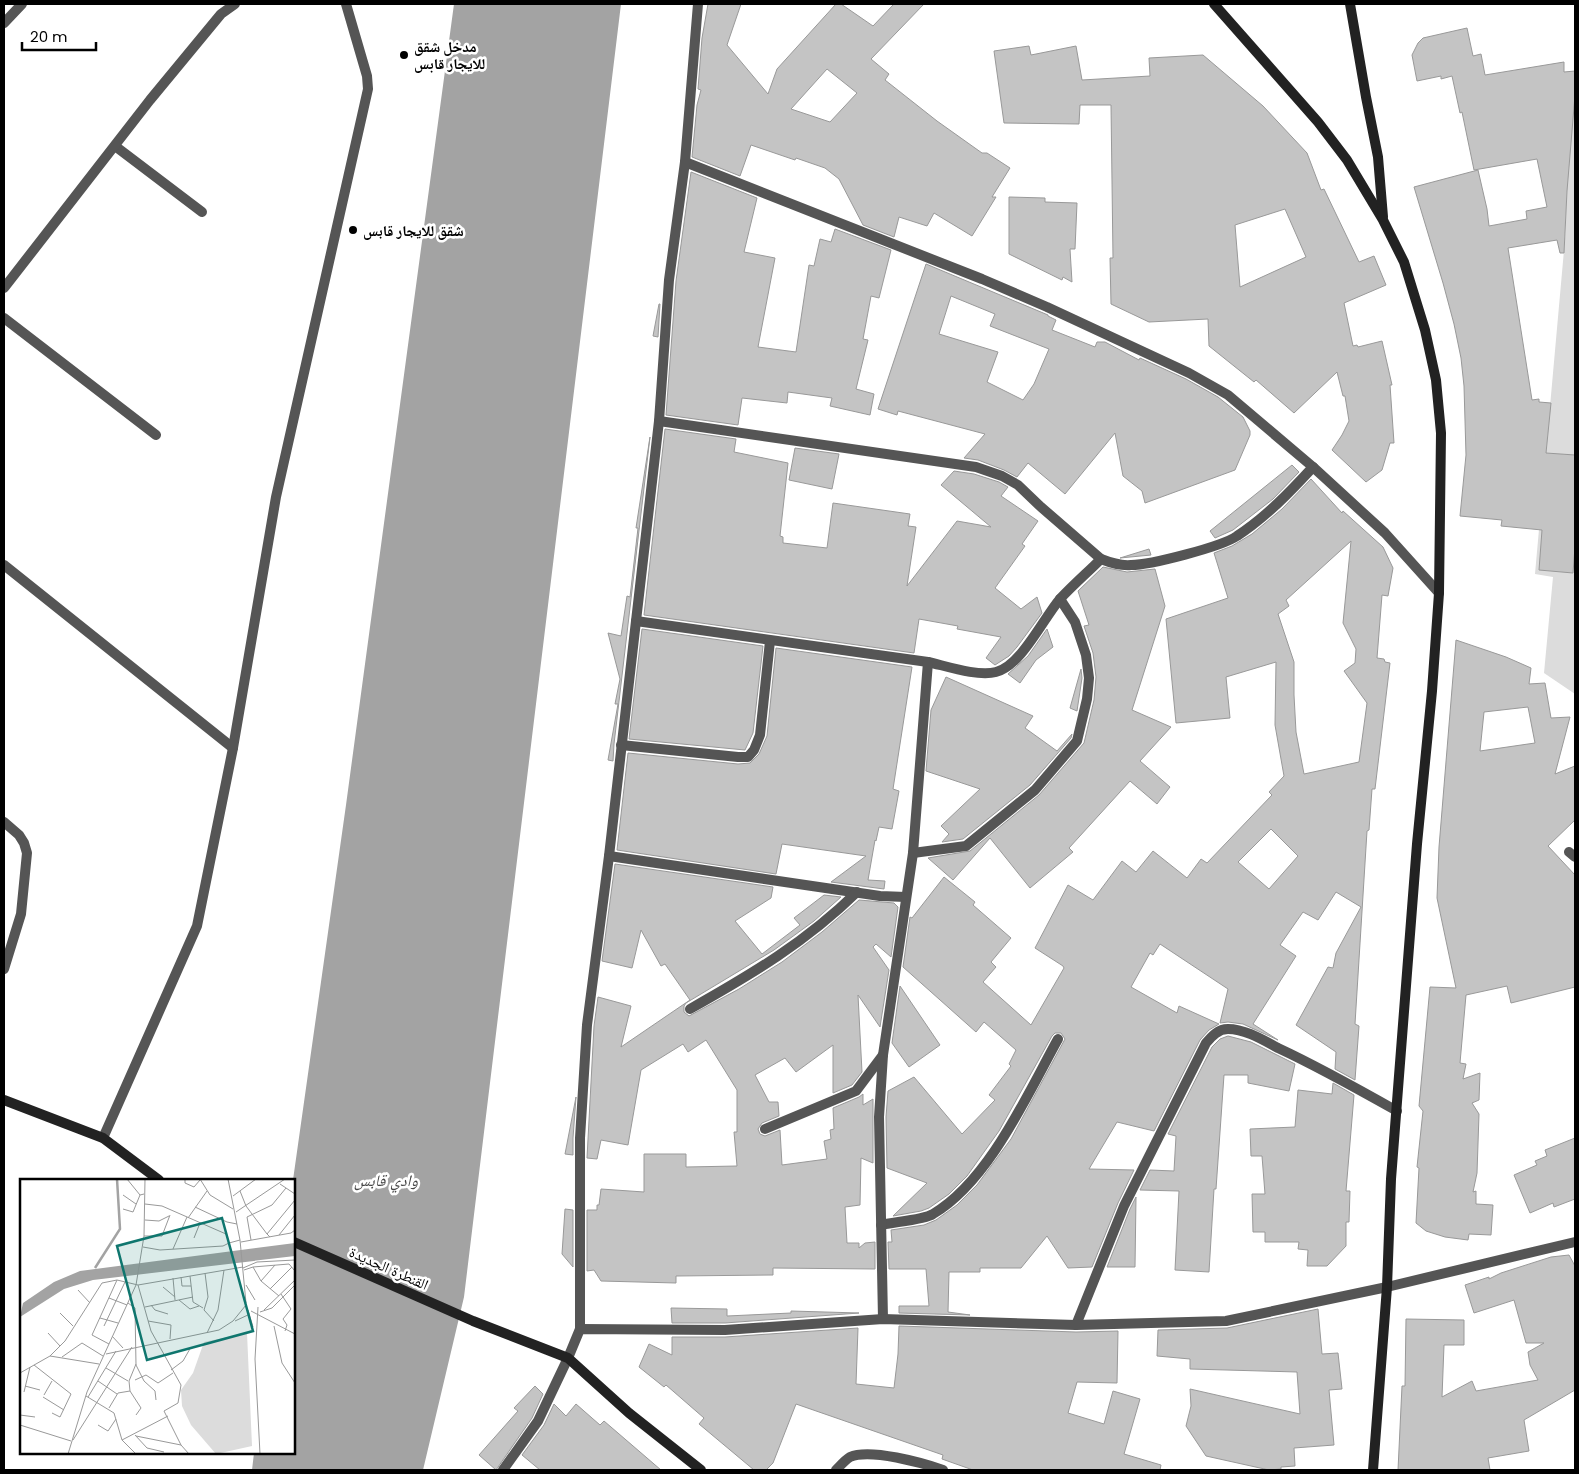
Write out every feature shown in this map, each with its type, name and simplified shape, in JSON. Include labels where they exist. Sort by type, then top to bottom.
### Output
[{"type":"street","points":[[4,23],[22,4]]},
{"type":"street","points":[[4,288],[221,14],[235,4]]},
{"type":"street","points":[[103,1138],[197,926],[233,748],[276,497],[368,89],[367,76],[346,4]]},
{"type":"street","points":[[503,1470],[538,1421],[580,1329],[580,1138],[587,1025],[609,856],[659,421],[668,280],[685,162],[698,4]]},
{"type":"street","points":[[1214,4],[1318,122],[1347,160],[1383,220],[1404,262],[1425,330],[1436,380],[1441,433],[1439,593],[1391,1179],[1387,1287],[1373,1470]]},
{"type":"street","points":[[1350,4],[1378,157],[1383,220]]},
{"type":"street","points":[[115,146],[202,212]]},
{"type":"street","points":[[685,162],[982,279],[1189,373],[1228,395],[1313,467],[1385,532],[1439,593]]},
{"type":"street","points":[[4,318],[156,436]]},
{"type":"street","points":[[659,421],[976,467],[1002,476],[1018,485],[1101,559],[1113,564],[1130,565],[1152,562],[1235,538],[1287,496],[1313,467]]},
{"type":"street","points":[[636,621],[928,662],[972,672],[994,673],[1003,669],[1017,658],[1060,599],[1101,559]]},
{"type":"street","points":[[4,565],[233,748]]},
{"type":"street","points":[[913,853],[966,846],[1035,790],[1077,741],[1087,700],[1086,656],[1076,622],[1060,599]]},
{"type":"street","points":[[621,745],[738,758],[748,757],[754,750],[760,735],[770,641]]},
{"type":"street","points":[[883,1319],[879,1117],[883,1055],[913,853],[928,662]]},
{"type":"street","points":[[4,822],[19,835],[27,853],[21,914],[4,968]]},
{"type":"street","points":[[609,856],[857,892],[906,897]]},
{"type":"street","points":[[690,1009],[754,973],[792,947],[833,916],[857,892]]},
{"type":"street","points":[[1076,1325],[1124,1206],[1206,1043],[1212,1036],[1220,1031],[1229,1029],[1253,1035],[1397,1111]]},
{"type":"street","points":[[881,1224],[932,1216],[958,1195],[983,1168],[998,1146],[1058,1039]]},
{"type":"street","points":[[765,1129],[856,1091],[883,1055]]},
{"type":"street","points":[[4,1100],[103,1138],[158,1179]]},
{"type":"street","name":"القنطرة الجديدة","points":[[295,1242],[472,1321],[568,1358]]},
{"type":"street","points":[[580,1329],[725,1330],[883,1319],[1076,1325],[1226,1321],[1387,1287],[1575,1242]]},
{"type":"street","points":[[568,1358],[629,1413],[701,1470]]},
{"type":"street","points":[[836,1470],[850,1457],[872,1454],[916,1461],[943,1470]]},
{"type":"shaded area","points":[[1575,94],[1575,694],[1544,673],[1553,577],[1535,574],[1565,239],[1567,185]]},
{"type":"water","name":"وادي قابس","points":[[454,4],[621,4],[464,1297],[423,1470],[252,1470],[254,1454],[295,1454],[295,1179],[293,1179],[346,805]]},
{"type":"building","points":[[708,4],[741,4],[727,45],[768,94],[777,69],[836,4],[841,4],[873,26],[894,4],[924,4],[871,59],[889,74],[885,80],[937,121],[982,153],[987,153],[1010,168],[992,197],[996,197],[972,236],[934,213],[927,226],[899,217],[894,237],[863,225],[839,179],[825,168],[751,145],[740,176],[692,157],[697,105],[701,90],[698,89],[702,38]],"holes":[[[827,69],[857,93],[830,122],[791,109]]]},
{"type":"building","points":[[1467,28],[1473,56],[1481,54],[1485,75],[1564,62],[1564,72],[1575,71],[1564,253],[1560,253],[1557,240],[1508,248],[1532,400],[1539,399],[1539,402],[1551,403],[1546,453],[1575,455],[1575,547],[1573,573],[1539,570],[1542,530],[1501,526],[1502,520],[1460,516],[1466,455],[1464,386],[1461,358],[1443,283],[1414,187],[1478,170],[1489,226],[1527,219],[1526,211],[1547,207],[1537,159],[1474,170],[1462,112],[1460,113],[1452,76],[1441,79],[1441,76],[1417,81],[1412,55],[1418,43],[1423,38]]},
{"type":"building","points":[[1029,46],[1031,55],[1076,46],[1082,80],[1150,76],[1149,58],[1203,55],[1263,106],[1307,153],[1321,190],[1324,189],[1359,262],[1374,256],[1386,285],[1344,303],[1353,346],[1357,345],[1358,347],[1382,341],[1392,385],[1390,385],[1394,443],[1390,443],[1382,470],[1366,482],[1332,450],[1349,421],[1345,396],[1343,396],[1337,372],[1294,413],[1256,380],[1254,382],[1209,346],[1208,319],[1149,322],[1111,304],[1110,258],[1113,258],[1111,105],[1080,105],[1079,124],[1004,123],[994,51]],"holes":[[[1285,209],[1306,257],[1240,287],[1235,225]]]},
{"type":"building","points":[[691,172],[757,198],[744,252],[775,258],[758,347],[796,352],[809,265],[814,266],[820,239],[831,242],[835,229],[891,250],[879,298],[871,296],[863,339],[868,340],[856,389],[874,394],[870,415],[830,406],[832,398],[788,392],[787,403],[742,398],[738,425],[666,415],[676,281]]},
{"type":"building","points":[[1009,197],[1045,198],[1045,202],[1077,203],[1075,249],[1070,249],[1072,282],[1063,277],[1062,280],[1009,254]]},
{"type":"building","points":[[926,264],[1048,315],[1056,320],[1052,330],[1095,347],[1097,342],[1105,342],[1139,360],[1140,358],[1186,379],[1218,397],[1243,417],[1250,435],[1235,470],[1145,503],[1142,491],[1123,476],[1115,433],[1065,494],[1028,463],[1017,477],[978,460],[964,458],[985,434],[898,411],[897,415],[878,409]],"holes":[[[951,296],[995,314],[990,326],[1049,349],[1034,384],[1023,400],[987,382],[998,352],[939,334]]]},
{"type":"building","points":[[660,304],[658,337],[653,336]]},
{"type":"building","points":[[665,429],[736,439],[734,452],[788,463],[780,536],[783,537],[783,543],[827,548],[833,503],[910,514],[908,526],[916,527],[907,586],[957,521],[991,527],[941,485],[954,471],[974,474],[999,482],[1008,487],[1001,496],[1038,521],[1022,544],[1025,546],[995,588],[1021,609],[1037,597],[1042,613],[1009,656],[995,665],[986,658],[1001,637],[957,629],[958,626],[919,619],[914,653],[644,615]]},
{"type":"building","points":[[650,437],[613,761],[608,760],[618,704],[615,704],[620,679],[608,633],[621,636],[627,596],[630,597],[638,528],[636,528]]},
{"type":"building","points":[[795,448],[839,454],[832,489],[789,480]]},
{"type":"building","points":[[1292,465],[1299,472],[1273,499],[1233,530],[1215,538],[1210,531]]},
{"type":"building","points":[[1311,479],[1342,513],[1343,511],[1383,547],[1393,568],[1388,596],[1382,595],[1377,658],[1384,659],[1385,662],[1390,663],[1375,789],[1372,789],[1369,830],[1367,831],[1355,1024],[1359,1026],[1355,1080],[1335,1069],[1336,1052],[1296,1025],[1328,967],[1333,968],[1336,953],[1361,907],[1336,892],[1318,920],[1303,912],[1280,945],[1296,956],[1253,1024],[1278,1040],[1243,1024],[1220,1023],[1228,989],[1160,944],[1153,955],[1150,953],[1131,987],[1177,1013],[1179,1006],[1219,1024],[1209,1030],[1200,1040],[1154,1131],[1117,1122],[1089,1169],[1134,1170],[1118,1203],[1092,1267],[1068,1268],[1047,1236],[1021,1268],[980,1268],[980,1272],[949,1272],[948,1312],[970,1315],[899,1313],[899,1306],[929,1306],[926,1269],[889,1269],[888,1242],[892,1242],[891,1230],[924,1225],[936,1220],[957,1205],[977,1185],[1011,1139],[1065,1039],[1061,1033],[1055,1033],[1052,1036],[999,1131],[967,1176],[949,1194],[929,1208],[893,1216],[927,1183],[887,1168],[886,1117],[888,1091],[914,1077],[962,1134],[995,1100],[989,1095],[1011,1066],[1009,1064],[1016,1050],[984,1022],[976,1032],[903,967],[910,917],[912,918],[944,877],[975,902],[973,905],[1011,938],[991,962],[996,967],[983,982],[1031,1025],[1064,968],[1035,948],[1068,885],[1093,900],[1122,861],[1136,872],[1153,851],[1187,878],[1201,859],[1207,863],[1272,795],[1269,792],[1284,776],[1275,725],[1276,662],[1226,677],[1230,718],[1176,723],[1166,619],[1228,598],[1214,553],[1232,546],[1252,534],[1282,509]],"holes":[[[1351,541],[1343,623],[1356,649],[1355,663],[1344,671],[1367,703],[1359,762],[1304,774],[1296,732],[1294,662],[1278,614],[1289,606],[1286,600]],[[1271,829],[1298,856],[1269,889],[1238,862]]]},
{"type":"building","points":[[1149,549],[1151,555],[1120,558]]},
{"type":"building","points":[[1103,567],[1127,572],[1155,569],[1165,606],[1132,710],[1171,727],[1140,761],[1170,787],[1157,804],[1130,781],[1069,848],[1073,852],[1030,888],[990,838],[953,880],[928,858],[970,851],[1039,795],[1084,743],[1094,700],[1096,677],[1093,653],[1084,626],[1089,625],[1078,591]]},
{"type":"building","points":[[642,629],[763,646],[753,733],[745,750],[629,739]]},
{"type":"building","points":[[1047,629],[1053,647],[1036,660],[1020,683],[1008,674],[1028,656]]},
{"type":"building","points":[[1456,640],[1506,657],[1531,668],[1529,684],[1545,683],[1551,718],[1570,717],[1555,774],[1575,766],[1575,820],[1548,846],[1575,875],[1575,987],[1511,1003],[1507,986],[1466,995],[1460,1063],[1466,1064],[1463,1079],[1480,1073],[1479,1100],[1472,1103],[1479,1114],[1477,1173],[1473,1192],[1476,1191],[1476,1204],[1493,1205],[1491,1235],[1469,1234],[1468,1240],[1445,1237],[1426,1231],[1416,1223],[1419,1168],[1417,1167],[1423,1111],[1419,1106],[1430,987],[1456,988],[1437,898],[1439,847]],"holes":[[[1528,707],[1535,743],[1480,751],[1484,712]]]},
{"type":"building","points":[[776,648],[912,667],[893,789],[899,791],[892,829],[879,827],[868,880],[885,881],[884,889],[831,882],[866,856],[782,844],[776,874],[617,850],[628,753],[738,764],[750,763],[759,754],[767,736]]},
{"type":"building","points":[[1081,669],[1082,678],[1077,711],[1070,708]]},
{"type":"building","points":[[946,677],[1033,716],[1025,728],[1057,751],[1072,734],[1071,738],[1030,785],[963,839],[942,842],[949,834],[941,826],[980,789],[926,771],[931,710]]},
{"type":"building","points":[[615,864],[773,887],[771,898],[735,921],[762,954],[800,925],[794,918],[824,895],[841,897],[814,921],[774,950],[686,1003],[684,1012],[689,1016],[739,989],[782,962],[822,932],[859,900],[894,903],[898,907],[891,957],[876,944],[873,947],[889,970],[880,1027],[858,995],[862,1072],[852,1085],[833,1093],[833,1045],[796,1072],[785,1058],[755,1075],[769,1102],[778,1102],[779,1116],[762,1123],[758,1129],[760,1134],[765,1136],[780,1130],[782,1165],[827,1159],[824,1141],[831,1139],[830,1130],[834,1129],[833,1108],[863,1094],[863,1105],[873,1099],[873,1163],[861,1158],[860,1205],[845,1207],[847,1243],[859,1243],[859,1248],[865,1243],[875,1242],[875,1269],[773,1268],[773,1275],[676,1276],[676,1283],[601,1281],[594,1270],[587,1271],[587,1210],[597,1210],[601,1189],[644,1192],[644,1154],[686,1154],[686,1167],[737,1166],[734,1132],[737,1132],[737,1090],[706,1040],[688,1052],[683,1044],[641,1070],[628,1145],[601,1140],[597,1159],[587,1158],[594,1026],[598,997],[631,1006],[621,1047],[690,1000],[665,964],[661,966],[641,930],[632,968],[602,961]]},
{"type":"building","points":[[900,986],[940,1045],[909,1067],[892,1043]]},
{"type":"building","points":[[1228,1036],[1251,1042],[1295,1064],[1289,1091],[1248,1083],[1248,1075],[1224,1075],[1209,1272],[1175,1270],[1179,1191],[1140,1190],[1150,1170],[1174,1171],[1176,1136],[1168,1134],[1212,1047],[1220,1039]]},
{"type":"building","points":[[1333,1083],[1354,1095],[1346,1191],[1350,1191],[1349,1222],[1346,1222],[1346,1246],[1327,1266],[1307,1266],[1308,1250],[1298,1249],[1299,1242],[1265,1242],[1265,1232],[1253,1232],[1252,1194],[1265,1194],[1262,1156],[1251,1156],[1250,1129],[1295,1127],[1298,1090],[1332,1094]]},
{"type":"building","points":[[576,1097],[573,1138],[573,1155],[565,1154]]},
{"type":"building","points":[[1575,1138],[1575,1199],[1554,1207],[1553,1203],[1530,1213],[1514,1175],[1537,1165],[1535,1161],[1547,1156],[1545,1150]]},
{"type":"building","points":[[1136,1197],[1135,1267],[1107,1267],[1130,1209]]},
{"type":"building","points":[[565,1209],[573,1210],[573,1267],[562,1254]]},
{"type":"building","points":[[1569,1255],[1575,1266],[1575,1390],[1524,1420],[1529,1451],[1488,1458],[1490,1470],[1398,1470],[1402,1386],[1405,1386],[1406,1319],[1464,1320],[1464,1345],[1444,1345],[1442,1397],[1472,1381],[1476,1391],[1538,1380],[1530,1365],[1528,1352],[1544,1343],[1526,1343],[1514,1300],[1474,1313],[1465,1285],[1489,1277],[1489,1279],[1501,1273],[1551,1257]]},
{"type":"building","points":[[671,1308],[727,1309],[727,1316],[791,1313],[791,1311],[859,1313],[725,1323],[672,1323]]},
{"type":"building","points":[[1318,1309],[1322,1354],[1338,1353],[1342,1389],[1329,1390],[1334,1445],[1294,1448],[1295,1466],[1281,1467],[1281,1469],[1269,1470],[1206,1456],[1186,1426],[1191,1406],[1190,1389],[1300,1414],[1297,1372],[1190,1369],[1190,1359],[1157,1356],[1158,1330],[1227,1328]]},
{"type":"building","points":[[899,1326],[1076,1332],[1118,1331],[1117,1383],[1077,1382],[1068,1413],[1104,1424],[1113,1391],[1140,1399],[1124,1454],[1161,1465],[1160,1470],[973,1470],[942,1459],[943,1455],[796,1404],[773,1463],[766,1470],[754,1470],[699,1424],[704,1418],[666,1385],[664,1387],[639,1367],[649,1344],[672,1355],[672,1337],[725,1337],[858,1328],[856,1384],[894,1388]]},
{"type":"building","points":[[535,1386],[543,1394],[532,1418],[496,1470],[479,1455],[518,1411],[514,1408]]},
{"type":"building","points":[[554,1404],[566,1416],[576,1404],[600,1425],[604,1421],[661,1470],[540,1470],[522,1455],[544,1425]]},
{"type":"place","name":"مدخل شقق للايجار قابس","points":[[404,55]]},
{"type":"place","name":"شقق للايجار قابس","points":[[353,230]]}]
